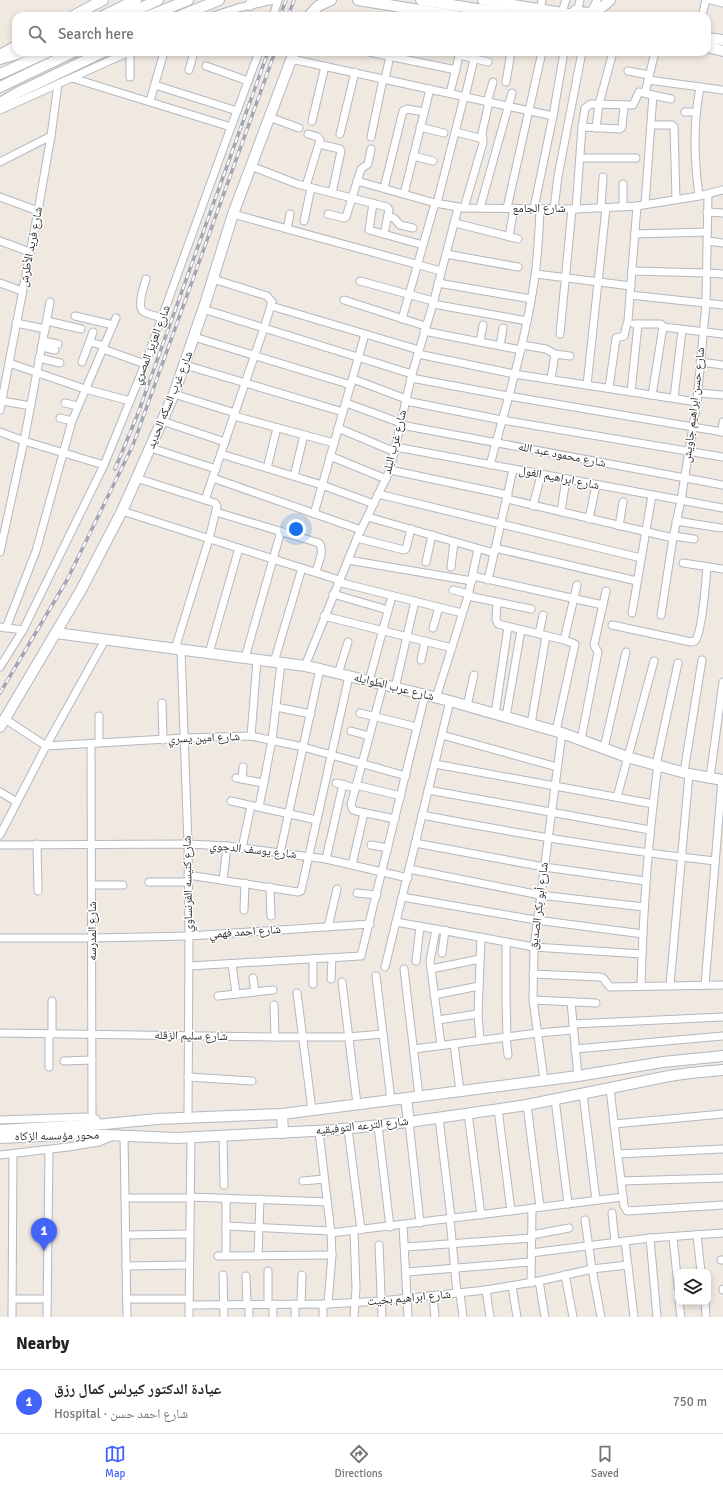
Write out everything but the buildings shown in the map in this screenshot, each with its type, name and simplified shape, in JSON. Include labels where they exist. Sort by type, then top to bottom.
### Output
[{"type":"main road","points":[[80,12],[103,0]]},
{"type":"main road","points":[[111,12],[136,0]]},
{"type":"main road","points":[[132,12],[158,0]]},
{"type":"main road","points":[[159,12],[188,0]]},
{"type":"main road","points":[[190,12],[219,0]]},
{"type":"main road","points":[[312,12],[318,6],[331,0]]},
{"type":"main road","points":[[358,0],[432,12]]},
{"type":"main road","points":[[421,0],[496,12]]},
{"type":"main road","points":[[483,0],[542,5],[565,5],[580,12]]},
{"type":"main road","points":[[518,0],[575,12]]},
{"type":"main road","points":[[593,12],[598,11],[610,0]]},
{"type":"main road","points":[[711,38],[723,40]]},
{"type":"main road","points":[[0,55],[12,48]]},
{"type":"main road","points":[[711,49],[723,51]]},
{"type":"main road","points":[[0,59],[12,56]]},
{"type":"main road","points":[[0,74],[39,56]]},
{"type":"main road","points":[[0,87],[65,56]]},
{"type":"main road","points":[[0,103],[16,92],[95,56]]},
{"type":"main road","name":"شارع غرب السكه الحديد","points":[[2,723],[81,590],[122,511],[151,448],[174,394],[194,337],[233,214],[292,56]]},
{"type":"main road","name":"شارع عرب الطوايله","points":[[56,633],[278,662],[320,669],[450,701],[559,732],[627,757],[686,773],[722,779]]},
{"type":"main road","name":"شارع الترعه التوفيقيه","points":[[105,1124],[141,1120],[282,1114],[578,1076],[663,1062],[723,1056]]},
{"type":"main road","name":"شارع الترعه التوفيقيه","points":[[119,1135],[157,1138],[191,1137],[319,1132],[378,1126],[527,1105],[690,1073],[723,1070]]},
{"type":"main road","points":[[406,1098],[408,1122]]},
{"type":"main road","points":[[282,1114],[283,1133]]},
{"type":"main road","name":"محور مؤسسه الزكاه","points":[[0,1130],[105,1124]]},
{"type":"main road","name":"محور مؤسسه الزكاه","points":[[0,1138],[60,1134],[119,1135]]},
{"type":"street","points":[[226,12],[252,3],[273,0]]},
{"type":"street","points":[[274,12],[278,0]]},
{"type":"street","points":[[580,0],[583,12]]},
{"type":"street","points":[[586,12],[597,0]]},
{"type":"street","points":[[703,12],[706,0]]},
{"type":"street","points":[[711,0],[723,3]]},
{"type":"street","points":[[0,110],[120,56]]},
{"type":"street","points":[[129,56],[130,77]]},
{"type":"street","points":[[150,101],[163,56]]},
{"type":"street","points":[[189,70],[193,56]]},
{"type":"street","name":"شارع العزيز المصري","points":[[0,667],[23,630],[104,464],[145,364],[256,56]]},
{"type":"street","points":[[292,56],[325,66],[553,116]]},
{"type":"street","points":[[371,137],[390,56],[456,70]]},
{"type":"street","points":[[450,93],[460,56]]},
{"type":"street","points":[[466,56],[488,62]]},
{"type":"street","points":[[506,82],[510,56]]},
{"type":"street","points":[[510,237],[510,208],[528,111],[541,56]]},
{"type":"street","points":[[490,465],[528,320],[536,274],[537,209],[563,56]]},
{"type":"street","points":[[554,209],[558,176],[581,56]]},
{"type":"street","points":[[596,128],[599,104],[612,56]]},
{"type":"street","points":[[645,93],[654,56]]},
{"type":"street","points":[[402,319],[456,132],[474,59]]},
{"type":"street","points":[[206,66],[248,81]]},
{"type":"street","points":[[312,121],[325,66]]},
{"type":"street","points":[[628,71],[648,78],[723,90]]},
{"type":"street","points":[[340,134],[355,72]]},
{"type":"street","points":[[72,78],[231,127]]},
{"type":"street","name":"شارع غرب البلد","points":[[305,666],[360,530],[390,470],[411,376],[455,223],[483,143],[482,133],[493,82]]},
{"type":"street","name":"شارع فريد الأطرش","points":[[0,410],[52,136],[58,84]]},
{"type":"street","points":[[155,85],[237,111]]},
{"type":"street","points":[[699,196],[694,161],[696,112],[700,87]]},
{"type":"street","points":[[404,194],[430,89]]},
{"type":"street","points":[[480,208],[512,93]]},
{"type":"street","points":[[560,334],[585,108],[591,104],[633,105],[638,93],[645,93],[671,99]]},
{"type":"street","points":[[645,204],[653,95]]},
{"type":"street","points":[[582,127],[619,130],[622,128],[624,105]]},
{"type":"street","points":[[384,188],[402,112],[407,109],[424,112]]},
{"type":"street","points":[[685,112],[696,112]]},
{"type":"street","points":[[269,117],[299,128]]},
{"type":"street","points":[[651,125],[672,125],[674,127],[676,199]]},
{"type":"street","points":[[420,128],[444,133]]},
{"type":"street","points":[[456,132],[482,139]]},
{"type":"street","points":[[304,221],[308,187],[319,144],[319,138],[308,134]]},
{"type":"street","points":[[0,162],[52,136]]},
{"type":"street","points":[[319,144],[340,149],[342,151],[332,193]]},
{"type":"street","points":[[328,214],[344,218],[346,217],[361,169],[368,164],[371,148]]},
{"type":"street","points":[[413,156],[433,161]]},
{"type":"street","points":[[580,158],[636,158]]},
{"type":"street","points":[[251,166],[308,187],[387,207],[389,210],[384,234]]},
{"type":"street","points":[[587,385],[598,282],[603,208],[603,177]]},
{"type":"street","name":"شارع الجامع","points":[[357,181],[436,203],[461,208],[574,209],[637,206],[699,196],[723,190]]},
{"type":"street","points":[[623,184],[623,206]]},
{"type":"street","name":"شارع حسن ابراهيم جاويش","points":[[661,615],[697,402],[706,303],[708,194]]},
{"type":"street","points":[[0,197],[38,211]]},
{"type":"street","points":[[373,203],[368,229],[370,231],[423,245]]},
{"type":"street","points":[[609,388],[616,338],[623,337],[628,324],[637,206]]},
{"type":"street","points":[[708,212],[723,213]]},
{"type":"street","points":[[233,214],[441,272]]},
{"type":"street","points":[[287,229],[290,214]]},
{"type":"street","points":[[388,216],[394,218],[400,225],[413,228]]},
{"type":"street","points":[[455,223],[518,239]]},
{"type":"street","points":[[635,234],[707,232]]},
{"type":"street","points":[[0,241],[30,252]]},
{"type":"street","points":[[707,241],[723,243]]},
{"type":"street","points":[[446,254],[518,267]]},
{"type":"street","points":[[632,271],[723,274]]},
{"type":"street","points":[[536,274],[631,286]]},
{"type":"street","points":[[146,279],[140,303],[141,310],[162,318]]},
{"type":"street","points":[[205,500],[271,306],[271,299],[267,296],[213,279]]},
{"type":"street","points":[[360,281],[409,294],[433,303],[528,320]]},
{"type":"street","points":[[0,283],[22,291]]},
{"type":"street","points":[[438,283],[531,299]]},
{"type":"street","points":[[630,295],[723,304]]},
{"type":"street","points":[[344,300],[425,328],[480,342],[500,346],[546,348],[555,354],[570,356]]},
{"type":"street","points":[[0,552],[31,406],[50,302]]},
{"type":"street","points":[[271,306],[365,334],[418,352],[514,374],[697,402]]},
{"type":"street","points":[[203,309],[359,357],[411,376],[508,396],[723,432],[723,422]]},
{"type":"street","points":[[23,630],[3,627],[36,551],[50,503],[62,452],[77,406],[115,321],[75,316]]},
{"type":"street","points":[[47,321],[81,329]]},
{"type":"street","points":[[16,323],[45,329]]},
{"type":"street","points":[[628,324],[661,324],[663,327],[723,334]]},
{"type":"street","points":[[631,392],[638,324]]},
{"type":"street","points":[[480,342],[483,325]]},
{"type":"street","points":[[652,395],[663,327]]},
{"type":"street","points":[[500,346],[503,328]]},
{"type":"street","points":[[674,398],[682,330]]},
{"type":"street","points":[[82,362],[93,332]]},
{"type":"street","points":[[314,514],[365,334]]},
{"type":"street","points":[[194,337],[255,356],[352,382],[406,400],[502,420],[723,457]]},
{"type":"street","points":[[90,342],[145,364]]},
{"type":"street","points":[[42,344],[56,347]]},
{"type":"street","points":[[550,379],[555,354]]},
{"type":"street","points":[[39,358],[60,362]]},
{"type":"street","points":[[700,362],[723,365]]},
{"type":"street","points":[[9,363],[85,389],[130,401]]},
{"type":"street","points":[[184,364],[343,412]]},
{"type":"street","points":[[698,393],[723,395]]},
{"type":"street","points":[[174,394],[277,428],[334,443]]},
{"type":"street","points":[[2,401],[31,406]]},
{"type":"street","points":[[65,403],[77,406]]},
{"type":"street","name":"شارع محمود عبد الله","points":[[346,403],[401,424],[723,485]]},
{"type":"street","points":[[60,418],[72,421]]},
{"type":"street","points":[[162,421],[225,442]]},
{"type":"street","points":[[267,468],[277,428]]},
{"type":"street","points":[[338,428],[395,450]]},
{"type":"street","points":[[0,432],[24,441],[104,464]]},
{"type":"street","points":[[294,476],[304,435]]},
{"type":"street","points":[[151,448],[216,470]]},
{"type":"street","name":"شارع ابراهيم الغول","points":[[395,450],[490,465],[723,508]]},
{"type":"street","points":[[221,454],[322,485],[374,504]]},
{"type":"street","points":[[330,456],[386,478]]},
{"type":"street","points":[[390,470],[507,497],[533,506],[619,526],[673,537],[694,539]]},
{"type":"street","points":[[488,580],[513,470]]},
{"type":"street","points":[[533,506],[541,475]]},
{"type":"street","points":[[136,478],[217,505],[216,512],[319,543],[322,546],[322,552],[316,572]]},
{"type":"street","points":[[213,478],[360,530]]},
{"type":"street","points":[[561,512],[566,480]]},
{"type":"street","points":[[589,519],[596,485]]},
{"type":"street","points":[[378,494],[641,558]]},
{"type":"street","points":[[632,613],[652,495]]},
{"type":"street","points":[[619,526],[623,502]]},
{"type":"street","points":[[122,511],[316,572],[339,581],[462,613]]},
{"type":"street","name":"شارع كنيسه الفرنساوي","points":[[188,1118],[188,844],[184,738],[178,650],[216,512]]},
{"type":"street","points":[[368,516],[478,549],[495,551],[637,581]]},
{"type":"street","points":[[676,522],[720,528]]},
{"type":"street","points":[[357,538],[404,550],[406,549],[411,529]]},
{"type":"street","points":[[245,658],[281,531]]},
{"type":"street","points":[[426,562],[432,535]]},
{"type":"street","points":[[450,567],[454,542]]},
{"type":"street","points":[[209,653],[239,548]]},
{"type":"street","points":[[436,698],[473,579],[478,549]]},
{"type":"street","points":[[348,560],[488,580],[603,605]]},
{"type":"street","points":[[683,563],[723,569]]},
{"type":"street","points":[[612,625],[691,642],[695,641],[698,637],[707,567]]},
{"type":"street","points":[[242,848],[264,783],[276,707],[278,662],[302,568]]},
{"type":"street","points":[[497,602],[497,623],[500,625],[564,640],[577,585]]},
{"type":"street","points":[[453,590],[497,602],[532,609]]},
{"type":"street","points":[[581,740],[598,652],[594,645],[606,591]]},
{"type":"street","points":[[333,594],[388,610]]},
{"type":"street","points":[[369,681],[392,596]]},
{"type":"street","points":[[395,688],[415,601]]},
{"type":"street","points":[[433,628],[439,607]]},
{"type":"street","points":[[531,724],[543,635],[543,614]]},
{"type":"street","points":[[324,616],[452,648]]},
{"type":"street","points":[[495,714],[508,627]]},
{"type":"street","points":[[506,717],[521,630]]},
{"type":"street","points":[[0,835],[46,746],[105,640]]},
{"type":"street","name":"شارع أبو بكر الصديق","points":[[544,1080],[533,1000],[534,947],[536,920],[555,786],[559,732],[575,644],[564,640]]},
{"type":"street","points":[[421,660],[425,641]]},
{"type":"street","points":[[338,674],[348,642]]},
{"type":"street","points":[[604,748],[626,652]]},
{"type":"street","points":[[252,736],[256,660]]},
{"type":"street","points":[[670,985],[682,857],[686,773],[702,660]]},
{"type":"street","points":[[617,797],[654,661]]},
{"type":"street","points":[[641,986],[645,881],[657,765],[678,663]]},
{"type":"street","points":[[280,853],[320,669]]},
{"type":"street","points":[[467,706],[474,675]]},
{"type":"street","points":[[149,882],[188,878],[223,880],[298,892],[301,891],[349,676]]},
{"type":"street","points":[[710,777],[723,682]]},
{"type":"street","points":[[383,685],[351,805],[353,810],[395,819]]},
{"type":"street","points":[[188,966],[359,957],[362,954],[425,695]]},
{"type":"street","points":[[385,967],[408,878],[450,701]]},
{"type":"street","points":[[162,703],[163,740]]},
{"type":"street","points":[[276,707],[311,714]]},
{"type":"street","points":[[360,713],[417,727]]},
{"type":"street","points":[[99,716],[99,744]]},
{"type":"street","points":[[2,723],[46,746]]},
{"type":"street","points":[[350,730],[369,736]]},
{"type":"street","points":[[442,735],[557,767]]},
{"type":"street","name":"شارع امين يسري","points":[[46,746],[184,738],[252,736],[303,747],[406,776]]},
{"type":"street","name":"شارع المدرسه","points":[[91,744],[92,1117]]},
{"type":"street","points":[[435,764],[653,804]]},
{"type":"street","points":[[243,767],[239,778],[264,783]]},
{"type":"street","points":[[705,985],[722,779]]},
{"type":"street","points":[[326,859],[340,783],[401,796]]},
{"type":"street","points":[[428,790],[650,830]]},
{"type":"street","points":[[0,792],[17,802]]},
{"type":"street","points":[[231,801],[316,820]]},
{"type":"street","points":[[352,865],[364,813]]},
{"type":"street","points":[[422,815],[548,838],[648,853],[715,861]]},
{"type":"street","points":[[37,844],[38,892]]},
{"type":"street","name":"شارع يوسف الدجوي","points":[[0,845],[188,844],[227,846],[326,859],[408,878]]},
{"type":"street","points":[[415,844],[544,867],[645,881]]},
{"type":"street","points":[[371,845],[388,848]]},
{"type":"street","points":[[223,880],[227,846]]},
{"type":"street","points":[[409,869],[540,895],[644,907]]},
{"type":"street","points":[[244,910],[245,883]]},
{"type":"street","points":[[92,885],[123,885]]},
{"type":"street","points":[[270,887],[270,916]]},
{"type":"street","points":[[328,927],[337,889]]},
{"type":"street","points":[[357,893],[377,895]]},
{"type":"street","points":[[402,897],[536,920],[643,934]]},
{"type":"street","points":[[396,922],[534,947],[642,954]]},
{"type":"street","name":"شارع احمد فهمي","points":[[0,938],[189,936],[370,924]]},
{"type":"street","points":[[416,961],[420,926]]},
{"type":"street","points":[[436,929],[430,957],[441,1045]]},
{"type":"street","points":[[442,953],[445,930]]},
{"type":"street","points":[[480,1040],[478,1014],[481,937]]},
{"type":"street","points":[[506,942],[508,1055]]},
{"type":"street","points":[[331,979],[332,958]]},
{"type":"street","points":[[313,959],[313,984]]},
{"type":"street","points":[[431,969],[480,959]]},
{"type":"street","points":[[232,964],[236,994]]},
{"type":"street","points":[[404,969],[419,1096]]},
{"type":"street","points":[[533,974],[600,977],[605,980],[610,987],[723,985]]},
{"type":"street","points":[[376,976],[391,1100]]},
{"type":"street","points":[[253,978],[255,992]]},
{"type":"street","points":[[342,982],[357,1104]]},
{"type":"street","points":[[434,995],[479,986]]},
{"type":"street","points":[[218,996],[273,990]]},
{"type":"street","points":[[297,993],[312,1110]]},
{"type":"street","points":[[533,1000],[596,1003]]},
{"type":"street","points":[[49,1067],[52,1001]]},
{"type":"street","points":[[571,1002],[578,1076]]},
{"type":"street","points":[[274,1005],[275,1037]]},
{"type":"street","points":[[438,1020],[478,1014]]},
{"type":"street","points":[[414,1049],[573,1027],[723,1017]]},
{"type":"street","name":"شارع سليم الزقله","points":[[0,1033],[188,1037],[348,1037],[383,1034]]},
{"type":"street","points":[[575,1048],[723,1036]]},
{"type":"street","points":[[454,1044],[460,1091]]},
{"type":"street","points":[[64,1061],[92,1060]]},
{"type":"street","points":[[188,1077],[252,1081]]},
{"type":"street","points":[[610,1089],[624,1206],[627,1211],[723,1206]]},
{"type":"street","points":[[583,1094],[596,1200]]},
{"type":"street","points":[[555,1099],[568,1204]]},
{"type":"street","points":[[527,1105],[540,1208]]},
{"type":"street","points":[[498,1109],[512,1211]]},
{"type":"street","points":[[468,1113],[481,1215]]},
{"type":"street","points":[[614,1124],[723,1114]]},
{"type":"street","points":[[0,1120],[92,1117],[105,1124]]},
{"type":"street","points":[[439,1118],[454,1268],[462,1317]]},
{"type":"street","points":[[408,1122],[420,1222]]},
{"type":"street","points":[[378,1126],[390,1227]]},
{"type":"street","points":[[348,1129],[358,1231],[354,1317]]},
{"type":"street","points":[[319,1132],[331,1232],[332,1255],[323,1317]]},
{"type":"street","points":[[119,1135],[125,1198],[127,1317]]},
{"type":"street","name":"شارع الترعه التوفيقيه","points":[[0,1155],[49,1150],[99,1142],[119,1135]]},
{"type":"street","points":[[223,1135],[224,1185]]},
{"type":"street","points":[[189,1317],[191,1137]]},
{"type":"street","points":[[618,1154],[723,1149]]},
{"type":"street","points":[[47,1317],[49,1150]]},
{"type":"street","points":[[12,1317],[13,1154]]},
{"type":"street","points":[[621,1180],[723,1178]]},
{"type":"street","points":[[303,1181],[324,1179]]},
{"type":"street","points":[[125,1198],[190,1197],[327,1202]]},
{"type":"street","points":[[226,1226],[331,1232],[358,1231],[623,1197]]},
{"type":"street","points":[[226,1198],[226,1256]]},
{"type":"street","points":[[258,1256],[260,1199]]},
{"type":"street","points":[[531,1283],[532,1208]]},
{"type":"street","points":[[612,1213],[614,1242]]},
{"type":"street","points":[[585,1220],[588,1246],[601,1317]]},
{"type":"street","points":[[404,1225],[408,1317]]},
{"type":"street","points":[[406,1247],[532,1237],[569,1228]]},
{"type":"street","points":[[531,1253],[650,1238],[723,1233]]},
{"type":"street","points":[[126,1236],[190,1234]]},
{"type":"street","points":[[697,1235],[701,1269]]},
{"type":"street","points":[[673,1236],[676,1269]]},
{"type":"street","points":[[650,1238],[657,1317]]},
{"type":"street","points":[[625,1241],[634,1317]]},
{"type":"street","points":[[379,1245],[382,1317]]},
{"type":"street","points":[[218,1256],[332,1255]]},
{"type":"street","points":[[407,1272],[531,1262]]},
{"type":"street","points":[[126,1266],[189,1265]]},
{"type":"street","name":"شارع ابراهيم بخيت","points":[[127,1299],[225,1305],[325,1304],[381,1301],[486,1290],[531,1283],[592,1269],[628,1265]]},
{"type":"street","points":[[268,1271],[273,1317]]},
{"type":"street","points":[[223,1275],[225,1305],[224,1317]]},
{"type":"street","points":[[296,1317],[302,1275]]},
{"type":"street","points":[[565,1275],[573,1317]]},
{"type":"street","points":[[246,1276],[249,1317]]},
{"type":"street","points":[[539,1281],[545,1317]]},
{"type":"street","points":[[512,1286],[517,1317]]},
{"type":"street","points":[[486,1290],[490,1317]]},
{"type":"street","points":[[433,1296],[435,1317]]},
{"type":"street","points":[[13,1299],[47,1299]]},
{"type":"street","points":[[679,1305],[681,1317]]},
{"type":"street","points":[[705,1305],[706,1317]]},
{"type":"railway","points":[[282,12],[286,0]]},
{"type":"railway","points":[[290,12],[294,0]]},
{"type":"railway","points":[[115,469],[137,416],[267,56]]},
{"type":"railway","points":[[0,693],[67,580],[133,445],[274,56]]},
{"type":"place","name":"عيادة الدكتور كيرلس كمال رزق","points":[[44,1251]]}]
